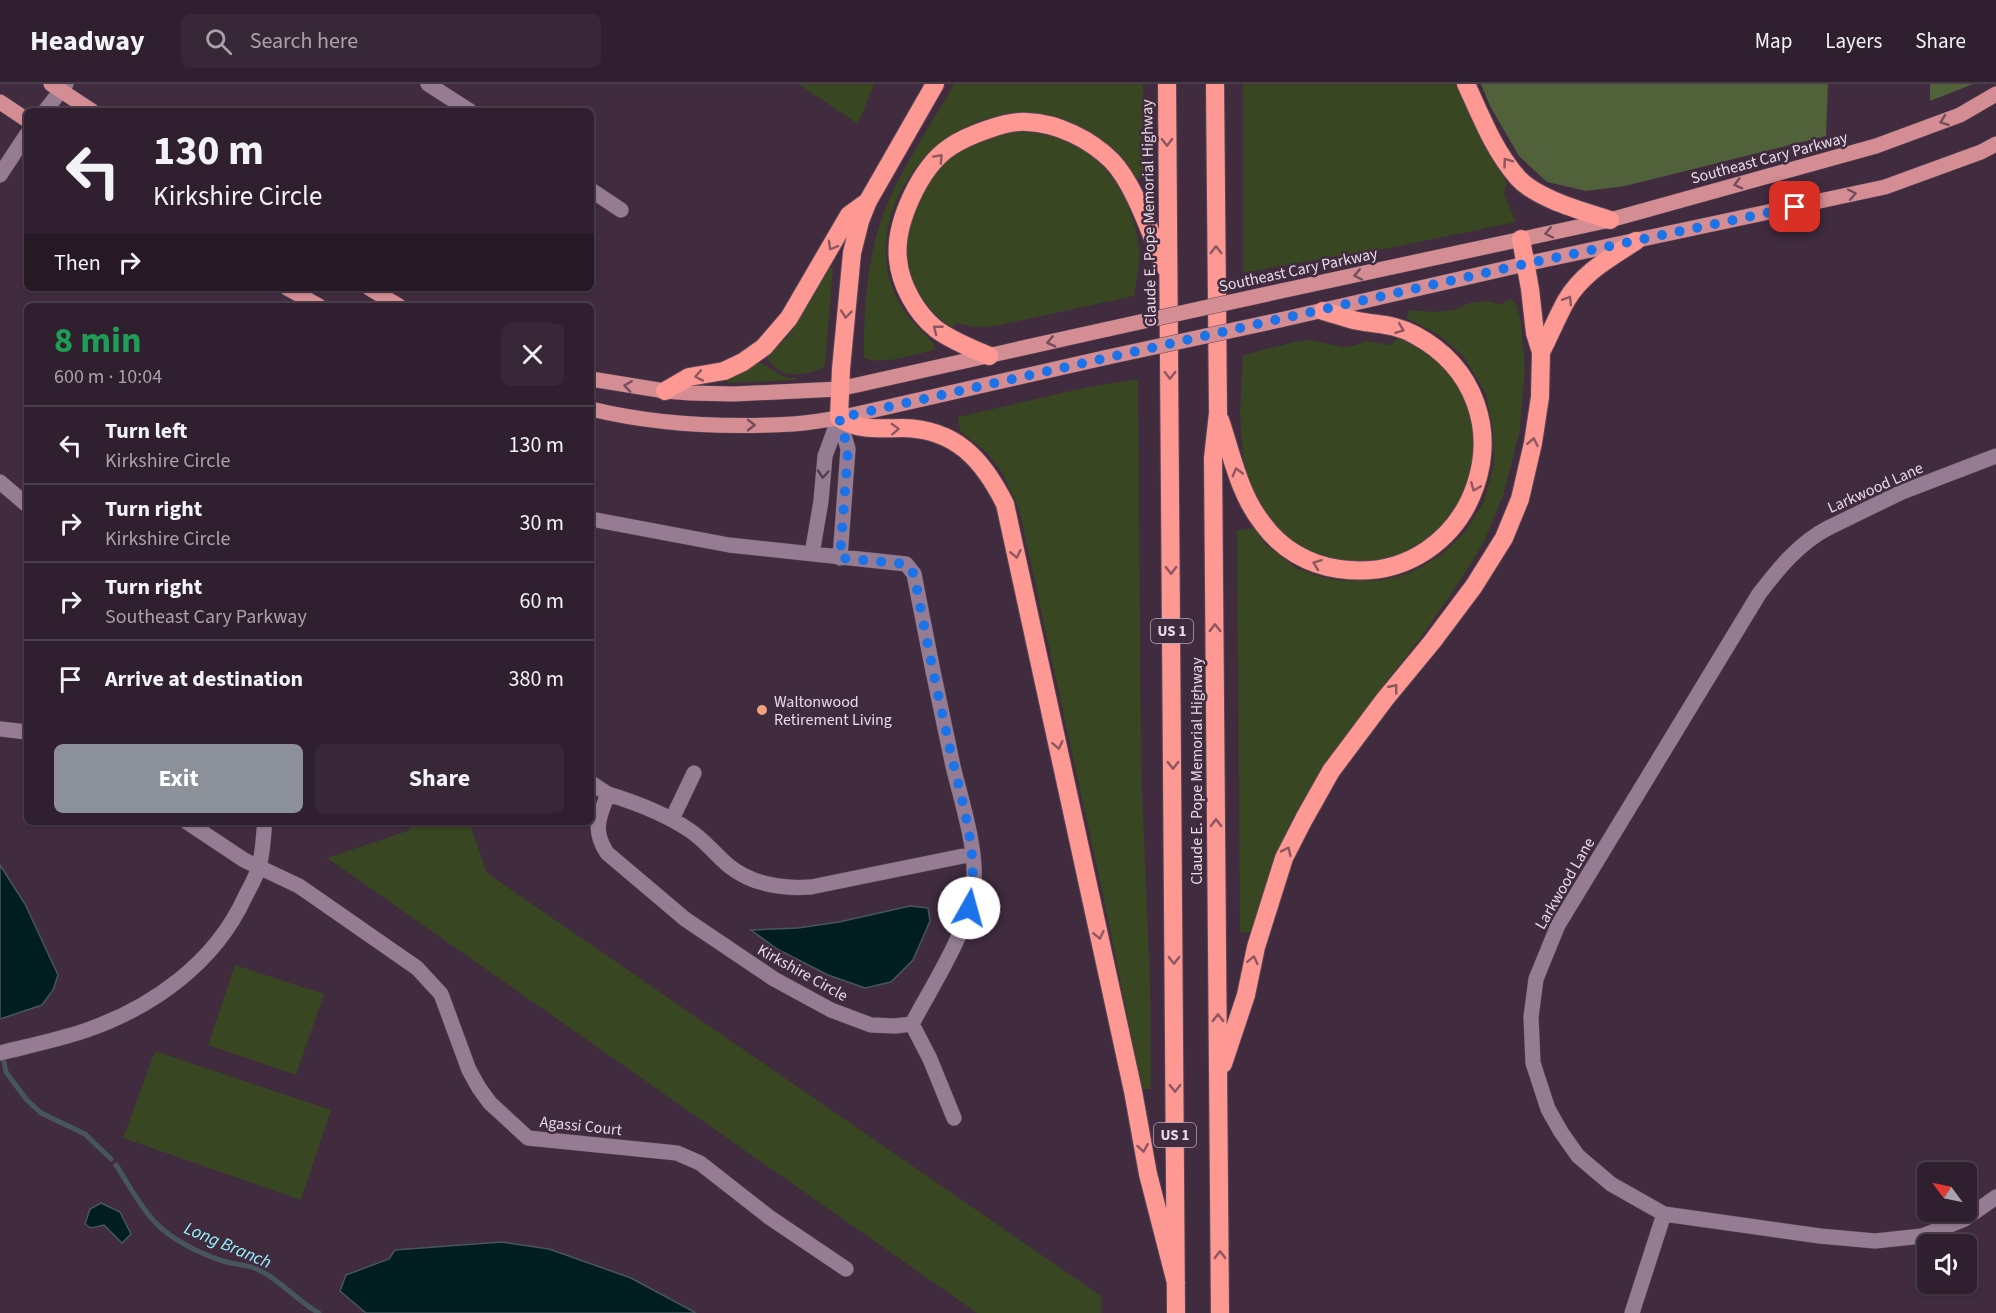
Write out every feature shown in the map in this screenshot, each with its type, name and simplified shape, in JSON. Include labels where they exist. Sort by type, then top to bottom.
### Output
[{"type":"highway","points":[[935,84],[868,201],[860,221],[852,253],[839,389],[839,418],[848,424],[860,427],[922,430],[957,442],[992,478],[1005,504],[1133,1091],[1148,1174],[1176,1283]]},
{"type":"highway","name":"Claude E. Pope Memorial Highway","points":[[1167,84],[1176,1313]]},
{"type":"highway","name":"Claude E. Pope Memorial Highway","points":[[1215,84],[1218,414],[1213,470],[1220,1313]]},
{"type":"highway","points":[[1466,84],[1496,147],[1519,179],[1543,196],[1610,220]]},
{"type":"highway","points":[[989,356],[950,338],[935,328],[921,314],[905,288],[897,258],[900,229],[911,195],[926,172],[948,148],[982,130],[1025,121],[1051,126],[1074,134],[1095,148],[1112,162],[1126,181],[1169,274]]},
{"type":"highway","points":[[665,391],[689,377],[724,371],[743,362],[764,347],[789,318],[849,215],[868,201]]},
{"type":"highway","points":[[1218,1077],[1246,995],[1259,937],[1284,858],[1304,819],[1331,771],[1474,586],[1504,538],[1520,499],[1533,443],[1540,397],[1541,352],[1535,333],[1521,239]]},
{"type":"highway","points":[[1541,352],[1566,300],[1581,281],[1595,267],[1636,241]]},
{"type":"highway","points":[[1218,414],[1240,485],[1252,508],[1263,525],[1278,541],[1300,557],[1328,568],[1372,570],[1414,558],[1450,530],[1460,517],[1475,488],[1483,459],[1481,426],[1476,404],[1466,383],[1454,366],[1415,335],[1380,323],[1359,321],[1323,311]]},
{"type":"main road","points":[[59,86],[88,108]]},
{"type":"main road","name":"Southeast Cary Parkway","points":[[594,379],[665,391],[734,394],[839,389],[1610,220],[1876,146],[1960,115],[1996,94]]},
{"type":"main road","points":[[0,102],[24,118]]},
{"type":"main road","points":[[594,410],[642,419],[712,426],[794,424],[839,418],[1525,264],[1885,187],[1981,152],[1996,144]]},
{"type":"main road","points":[[292,291],[314,303]]},
{"type":"main road","points":[[374,291],[394,303]]},
{"type":"street","points":[[428,84],[465,108]]},
{"type":"street","points":[[47,108],[59,86]]},
{"type":"street","points":[[0,175],[24,139]]},
{"type":"street","points":[[594,192],[621,210]]},
{"type":"street","points":[[812,554],[821,501],[825,456],[839,418]]},
{"type":"street","points":[[839,418],[848,449],[840,558]]},
{"type":"street","name":"Larkwood Lane","points":[[1996,456],[1902,492],[1828,528],[1812,538],[1778,569],[1759,594],[1558,925],[1536,979],[1531,1017],[1533,1063],[1548,1110],[1561,1132],[1578,1156],[1594,1171],[1611,1184],[1664,1214],[1820,1236],[1875,1241],[1922,1236],[1965,1219],[1996,1197]]},
{"type":"street","points":[[0,482],[24,502]]},
{"type":"street","points":[[594,520],[729,545],[906,564],[914,574],[930,660],[973,854],[973,890],[969,908],[951,951],[912,1024],[930,1059],[954,1118]]},
{"type":"street","points":[[0,729],[24,732]]},
{"type":"street","points":[[672,819],[693,773]]},
{"type":"street","points":[[594,785],[609,794],[672,819],[694,833],[731,867],[767,885],[789,889],[811,887],[973,854]]},
{"type":"street","name":"Kirkshire Circle","points":[[609,794],[597,829],[601,843],[614,861],[685,919],[774,979],[831,1010],[871,1024],[895,1026],[912,1024]]},
{"type":"street","name":"Agassi Court","points":[[191,825],[259,867],[299,886],[417,968],[441,994],[469,1070],[479,1088],[490,1103],[528,1138],[677,1153],[689,1157],[769,1217],[846,1269]]},
{"type":"street","points":[[0,1053],[85,1030],[124,1015],[170,987],[190,970],[224,933],[238,912],[259,867],[265,825]]},
{"type":"street","points":[[1632,1313],[1664,1214]]},
{"type":"green space","points":[[798,84],[874,84],[858,124]]},
{"type":"green space","points":[[954,84],[1143,84],[1144,177],[1135,179],[1132,171],[1116,151],[1102,141],[1075,125],[1052,118],[1004,115],[975,123],[948,138],[925,158],[906,182],[893,210],[886,239],[887,269],[897,298],[913,322],[934,343],[934,350],[889,360],[864,358],[868,278],[882,218],[904,170]]},
{"type":"green space","points":[[1243,84],[1456,84],[1487,149],[1507,183],[1504,193],[1516,222],[1365,253],[1243,273]]},
{"type":"green space","points":[[1481,84],[1828,84],[1826,136],[1625,186],[1586,191],[1547,182],[1519,156],[1490,106]]},
{"type":"green space","points":[[1930,84],[1973,84],[1930,101]]},
{"type":"green space","points":[[1012,132],[1056,137],[1075,145],[1106,170],[1128,205],[1135,225],[1139,246],[1139,264],[1134,296],[995,326],[975,327],[956,323],[953,328],[932,310],[917,289],[909,265],[908,241],[912,216],[922,193],[936,171],[956,153],[976,142]]},
{"type":"green space","points":[[833,267],[825,366],[806,373],[783,372],[768,361],[768,355],[788,336],[829,268]]},
{"type":"green space","points":[[1510,299],[1516,304],[1521,322],[1525,369],[1520,430],[1503,496],[1483,544],[1419,640],[1320,772],[1289,825],[1270,870],[1251,932],[1240,933],[1237,530],[1255,528],[1265,544],[1296,568],[1336,580],[1382,580],[1410,573],[1441,555],[1465,532],[1483,503],[1494,465],[1493,429],[1486,394],[1464,357],[1438,334],[1406,318],[1410,310],[1435,312],[1454,310],[1469,303],[1488,301],[1501,305]]},
{"type":"green space","points":[[1399,337],[1426,352],[1443,366],[1460,389],[1470,411],[1474,434],[1471,477],[1448,521],[1430,539],[1392,558],[1345,562],[1324,558],[1301,548],[1281,532],[1266,515],[1249,485],[1243,459],[1240,413],[1243,355],[1298,341],[1312,340],[1343,347],[1366,341],[1390,345]]},
{"type":"green space","points":[[759,363],[783,376],[795,378],[795,380],[728,383],[727,380]]},
{"type":"green space","points":[[1138,379],[1141,768],[1150,981],[1151,1089],[1142,1089],[1105,904],[1019,509],[1003,474],[986,452],[960,431],[958,417],[1088,387]]},
{"type":"green space","points":[[409,825],[470,825],[487,873],[1101,1296],[1101,1313],[977,1313],[327,858],[410,830]]},
{"type":"green space","points":[[235,965],[324,994],[296,1075],[208,1045]]},
{"type":"green space","points":[[155,1051],[331,1110],[301,1200],[123,1138]]},
{"type":"shaded area","points":[[0,865],[25,904],[58,975],[53,990],[42,1005],[0,1019]]},
{"type":"shaded area","points":[[910,906],[928,908],[930,921],[913,960],[891,982],[865,988],[828,975],[777,949],[751,930],[798,928],[839,922]]},
{"type":"shaded area","points":[[101,1203],[120,1212],[131,1234],[122,1243],[104,1225],[91,1228],[85,1224],[90,1209]]},
{"type":"shaded area","points":[[501,1242],[549,1249],[631,1278],[696,1313],[366,1313],[340,1291],[346,1275],[389,1259],[395,1250]]},
{"type":"waterway","name":"Long Branch","points":[[3,1057],[6,1072],[26,1099],[41,1113],[85,1134],[111,1159]]},
{"type":"waterway","name":"Long Branch","points":[[116,1165],[144,1209],[169,1234],[214,1258],[259,1270],[319,1313]]},
{"type":"place","name":"Waltonwood Retirement Living","points":[[762,710]]},
{"type":"route","points":[[969,908],[973,890],[973,854],[930,660],[914,574],[906,564],[840,558],[848,449],[839,418],[1525,264],[1795,207]]}]
